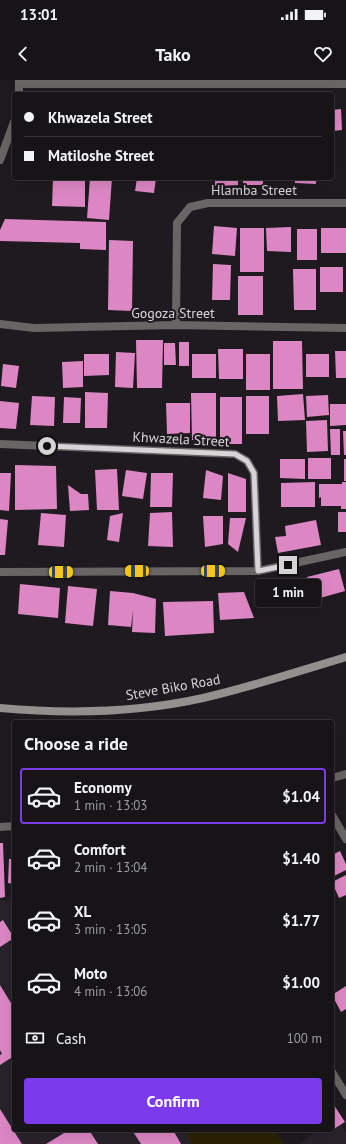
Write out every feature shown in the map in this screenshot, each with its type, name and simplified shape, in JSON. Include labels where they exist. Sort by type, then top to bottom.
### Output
[{"type":"street","points":[[19,82],[346,84]]},
{"type":"street","points":[[0,160],[12,127]]},
{"type":"street","name":"Hlamba Street","points":[[176,325],[177,223],[190,207],[208,203],[346,204]]},
{"type":"street","name":"Gogoza Street","points":[[0,324],[34,328],[176,325],[346,328]]},
{"type":"street","name":"Khwazela Street","points":[[0,444],[235,454],[247,461],[254,473],[258,571]]},
{"type":"street","points":[[0,572],[258,571],[346,552]]},
{"type":"street","name":"Steve Biko Road","points":[[0,708],[72,712],[169,704],[203,698],[346,657]]},
{"type":"street","points":[[334,777],[346,774]]},
{"type":"street","points":[[334,818],[346,839]]},
{"type":"street","points":[[0,827],[12,826]]},
{"type":"street","points":[[334,1075],[346,1095]]},
{"type":"shaded area","points":[[0,900],[12,901],[12,1132],[276,1132],[283,1144],[0,1144]]},
{"type":"shaded area","points":[[336,1117],[346,1132],[346,1144],[299,1144],[315,1132],[334,1132]]},
{"type":"sand","points":[[185,1132],[276,1132],[283,1144],[192,1144]]},
{"type":"building","points":[[341,109],[342,130],[334,131],[334,110]]},
{"type":"building","points":[[53,180],[85,180],[85,207],[52,206]]},
{"type":"building","points":[[90,180],[112,180],[109,220],[87,218]]},
{"type":"building","points":[[137,180],[156,180],[154,193],[135,191]]},
{"type":"building","points":[[215,180],[238,180],[238,185],[215,186]]},
{"type":"building","points":[[243,180],[263,180],[263,185],[243,185]]},
{"type":"building","points":[[295,180],[316,180],[316,184],[295,183]]},
{"type":"building","points":[[5,219],[106,222],[106,250],[80,249],[80,243],[0,241],[0,230]]},
{"type":"building","points":[[214,226],[237,228],[235,256],[212,254]]},
{"type":"building","points":[[291,227],[291,252],[267,251],[266,228]]},
{"type":"building","points":[[240,228],[264,228],[264,272],[240,272]]},
{"type":"building","points":[[321,228],[346,228],[346,253],[321,253]]},
{"type":"building","points":[[297,229],[317,229],[317,260],[297,260]]},
{"type":"building","points":[[109,240],[133,241],[132,311],[108,310]]},
{"type":"building","points":[[213,264],[231,265],[230,300],[212,300]]},
{"type":"building","points":[[320,267],[343,267],[343,292],[320,292]]},
{"type":"building","points":[[293,269],[316,269],[316,310],[294,310]]},
{"type":"building","points":[[238,276],[263,276],[263,315],[238,315]]},
{"type":"building","points":[[136,340],[163,340],[162,388],[137,388]]},
{"type":"building","points":[[273,341],[302,341],[303,389],[273,389]]},
{"type":"building","points":[[179,342],[189,342],[189,366],[179,366]]},
{"type":"building","points":[[164,343],[175,343],[176,365],[164,365]]},
{"type":"building","points":[[218,349],[243,349],[243,379],[219,379]]},
{"type":"building","points":[[335,351],[346,351],[346,378],[336,378]]},
{"type":"building","points":[[116,352],[135,353],[133,388],[115,387]]},
{"type":"building","points":[[84,354],[109,354],[109,375],[84,376]]},
{"type":"building","points":[[192,354],[216,354],[216,378],[192,378]]},
{"type":"building","points":[[246,354],[270,354],[270,390],[246,390]]},
{"type":"building","points":[[306,354],[329,354],[329,377],[306,377]]},
{"type":"building","points":[[83,361],[83,387],[63,388],[62,362]]},
{"type":"building","points":[[3,364],[19,366],[16,388],[1,386]]},
{"type":"building","points":[[85,392],[108,393],[107,428],[85,428]]},
{"type":"building","points":[[191,393],[216,393],[216,440],[192,440]]},
{"type":"building","points":[[303,394],[305,420],[278,421],[277,396]]},
{"type":"building","points":[[328,395],[329,415],[307,417],[306,396]]},
{"type":"building","points":[[32,396],[55,397],[54,426],[30,425]]},
{"type":"building","points":[[246,396],[269,396],[269,434],[246,434]]},
{"type":"building","points":[[64,397],[81,398],[80,423],[63,423]]},
{"type":"building","points":[[220,397],[242,397],[242,444],[220,444]]},
{"type":"building","points":[[0,401],[19,403],[16,429],[0,428]]},
{"type":"building","points":[[166,403],[190,403],[190,433],[167,434]]},
{"type":"building","points":[[330,404],[346,404],[346,425],[330,426]]},
{"type":"building","points":[[327,420],[328,451],[307,452],[306,421]]},
{"type":"building","points":[[330,429],[340,429],[340,455],[331,455]]},
{"type":"building","points":[[343,431],[346,431],[346,455],[344,455]]},
{"type":"building","points":[[308,458],[331,458],[331,479],[308,479]]},
{"type":"building","points":[[280,459],[305,459],[305,479],[280,478]]},
{"type":"building","points":[[344,459],[346,459],[346,481],[344,481]]},
{"type":"building","points":[[15,465],[56,466],[57,509],[15,510]]},
{"type":"building","points":[[117,469],[119,510],[97,510],[95,470]]},
{"type":"building","points":[[126,470],[147,473],[143,499],[122,496]]},
{"type":"building","points":[[206,470],[223,476],[221,500],[203,498]]},
{"type":"building","points":[[0,473],[11,473],[9,511],[0,510]]},
{"type":"building","points":[[151,473],[173,473],[172,507],[150,507]]},
{"type":"building","points":[[228,473],[246,479],[246,512],[228,512]]},
{"type":"building","points":[[315,482],[315,507],[281,507],[281,483]]},
{"type":"building","points":[[342,482],[346,482],[346,509],[341,509],[341,506],[321,506],[321,497],[319,498],[319,484],[342,484]]},
{"type":"building","points":[[68,485],[81,494],[88,494],[89,510],[70,511]]},
{"type":"building","points":[[172,512],[173,547],[148,546],[150,513]]},
{"type":"building","points":[[338,512],[346,512],[346,532],[338,532]]},
{"type":"building","points":[[41,513],[66,515],[64,547],[38,545]]},
{"type":"building","points":[[123,513],[119,542],[107,540],[110,516]]},
{"type":"building","points":[[203,516],[223,516],[223,544],[205,547]]},
{"type":"building","points":[[230,518],[246,518],[238,552],[228,544]]},
{"type":"building","points":[[0,519],[8,520],[5,555],[0,555]]},
{"type":"building","points":[[316,520],[321,545],[278,553],[275,537],[286,536],[285,526]]},
{"type":"building","points":[[339,569],[345,591],[313,600],[307,577]]},
{"type":"building","points":[[20,584],[60,588],[58,618],[18,614]]},
{"type":"building","points":[[68,586],[97,589],[93,626],[65,623]]},
{"type":"building","points":[[110,591],[133,593],[156,599],[155,633],[132,632],[133,610],[131,627],[108,625]]},
{"type":"building","points":[[244,592],[254,618],[220,620],[218,593]]},
{"type":"building","points":[[213,601],[214,633],[165,636],[163,602]]},
{"type":"building","points":[[0,843],[3,843],[5,897],[0,898]]},
{"type":"building","points":[[340,851],[346,864],[346,870],[334,876],[334,854]]},
{"type":"building","points":[[9,859],[12,859],[12,884],[8,883]]},
{"type":"building","points":[[346,875],[346,895],[339,898],[334,887],[334,881]]},
{"type":"building","points":[[3,920],[11,933],[12,932],[12,939],[0,947],[0,922]]},
{"type":"building","points":[[0,985],[12,1005],[12,1057],[0,1065],[0,1055],[2,1054],[0,1050]]},
{"type":"building","points":[[346,986],[346,1009],[341,1012],[334,999],[334,994]]},
{"type":"building","points":[[334,1105],[345,1122],[334,1129]]},
{"type":"building","points":[[0,1109],[12,1128],[12,1132],[14,1132],[22,1144],[0,1144]]},
{"type":"building","points":[[66,1132],[90,1132],[98,1144],[46,1144]]},
{"type":"building","points":[[133,1132],[174,1132],[181,1144],[141,1144]]},
{"type":"route","points":[[47,446],[235,454],[247,461],[254,473],[258,571],[288,565]]}]
